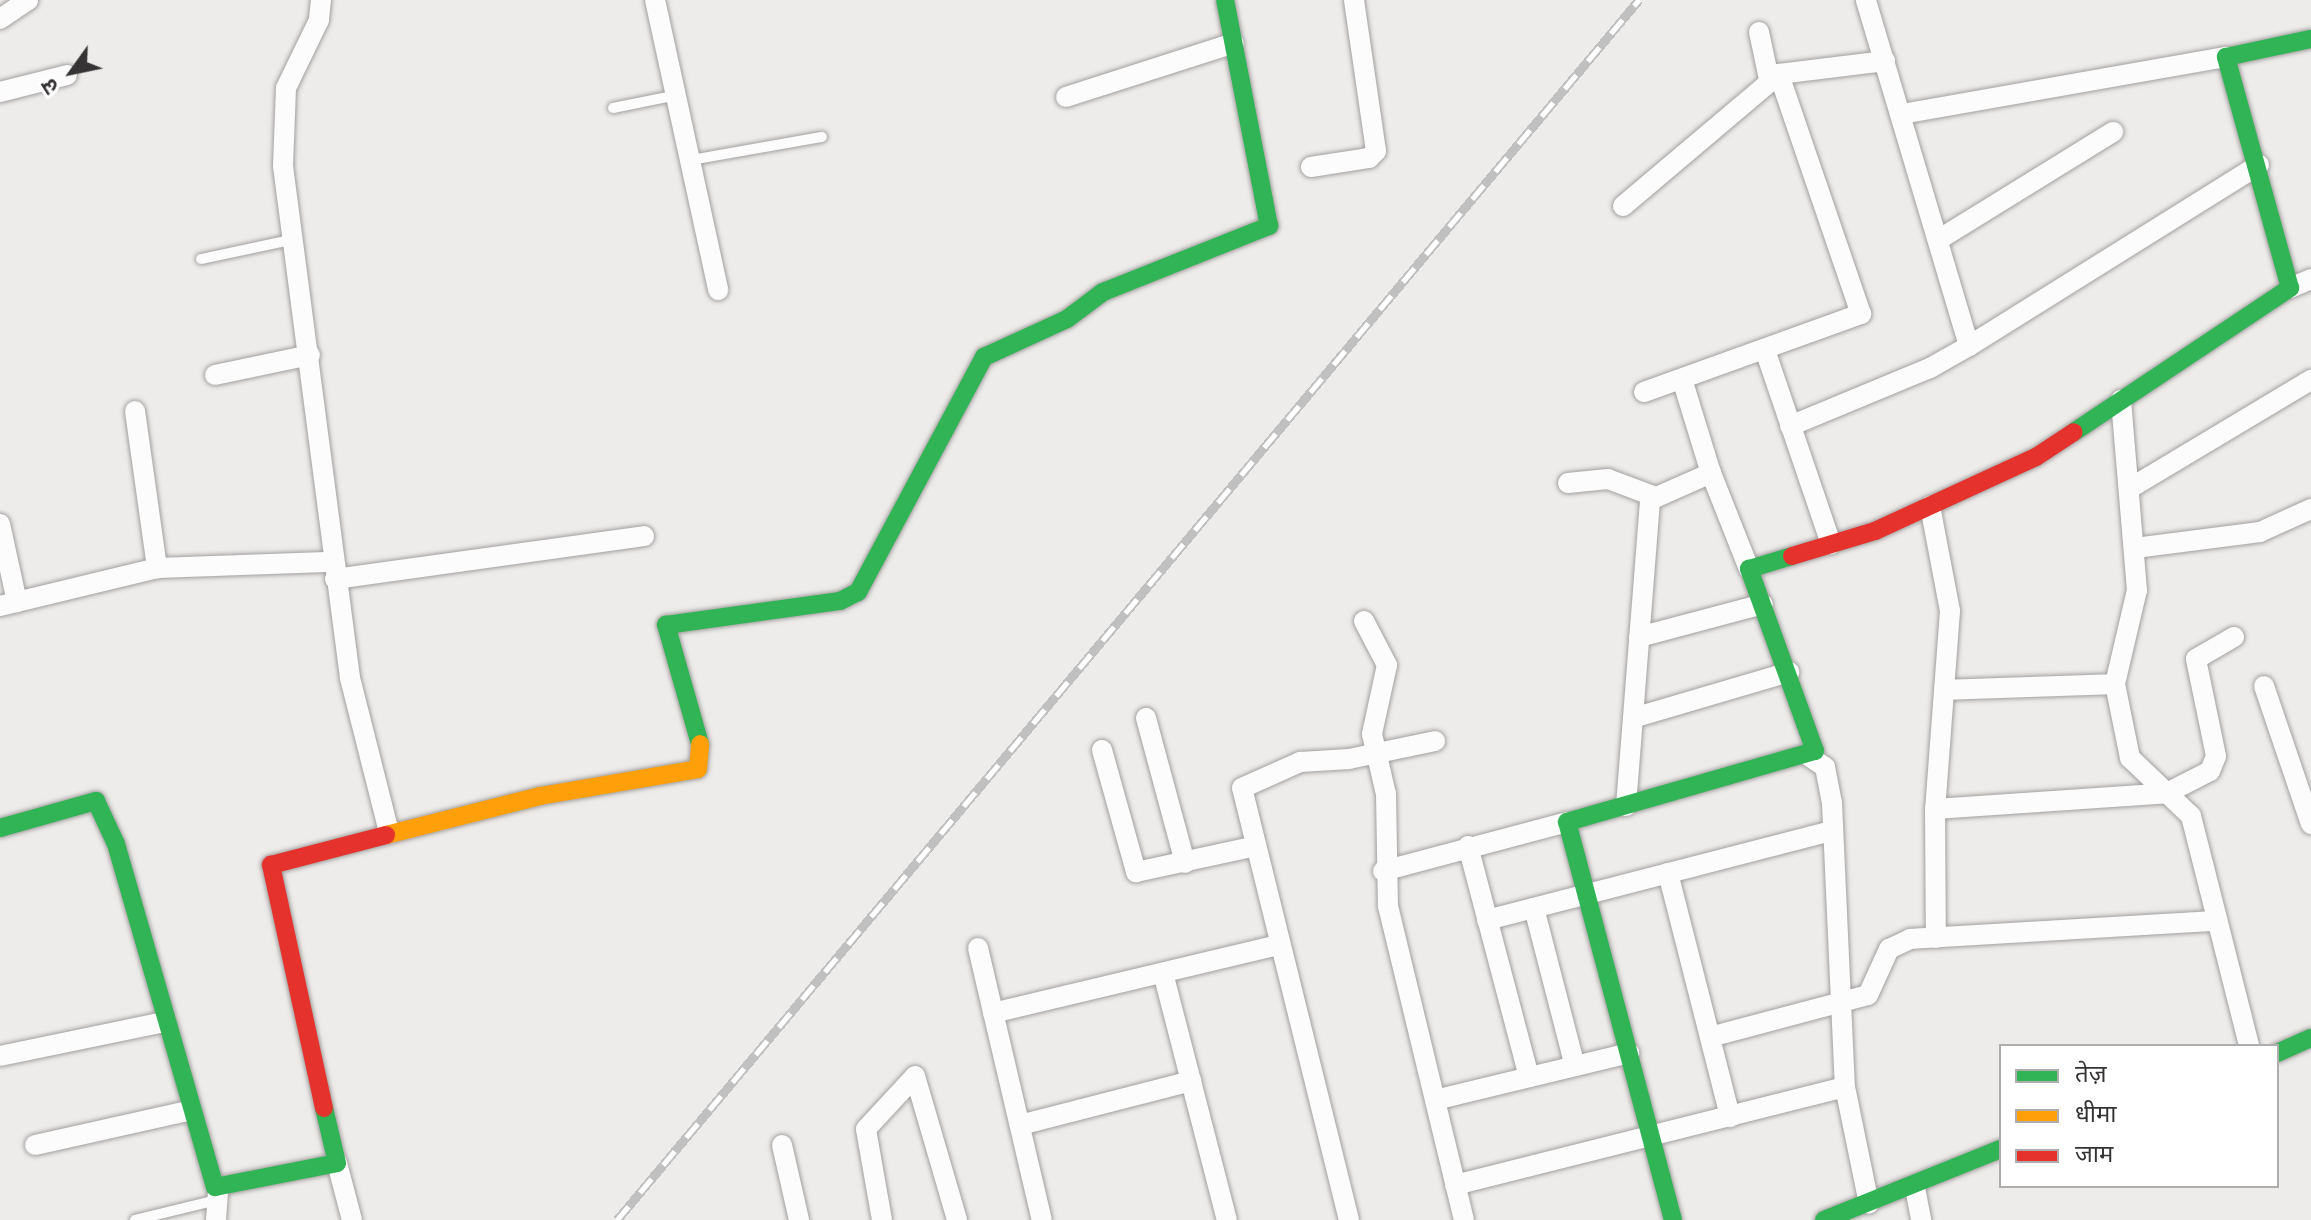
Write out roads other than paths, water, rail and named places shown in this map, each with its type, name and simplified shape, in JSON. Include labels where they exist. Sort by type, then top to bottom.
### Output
[{"type":"street","points":[[0,19],[28,0]]},
{"type":"street","points":[[321,0],[319,20],[285,98],[283,166],[295,239],[334,571],[350,678],[389,832]]},
{"type":"street","points":[[655,0],[718,290]]},
{"type":"street","points":[[352,1220],[269,876],[281,858],[540,796],[698,769],[704,756],[666,625],[840,601],[858,592],[984,357],[1067,319],[1103,292],[1265,232],[1269,218],[1225,0]]},
{"type":"street","points":[[1311,167],[1369,158],[1376,151],[1354,0]]},
{"type":"street","points":[[1866,0],[1969,346]]},
{"type":"street","points":[[1644,392],[1856,318],[1863,307],[1759,32]]},
{"type":"street","points":[[1902,114],[2311,39]]},
{"type":"street","points":[[1066,97],[1234,43]]},
{"type":"street","points":[[2226,57],[2259,165],[2290,288]]},
{"type":"street","points":[[1623,206],[1774,76],[1885,61]]},
{"type":"street","points":[[0,92],[67,75]]},
{"type":"street","points":[[1938,240],[2113,132]]},
{"type":"street","points":[[1790,426],[1930,368],[2259,165]]},
{"type":"street","points":[[1749,569],[1831,544],[1930,506],[2036,457],[2290,288],[2311,279]]},
{"type":"street","points":[[1765,350],[1831,544]]},
{"type":"street","points":[[215,375],[310,355]]},
{"type":"street","points":[[1682,379],[1711,473],[1816,742],[1810,757]]},
{"type":"street","points":[[2132,487],[2311,380]]},
{"type":"street","points":[[2121,400],[2132,487],[2137,590],[2115,684],[2130,758],[2191,816],[2248,1044]]},
{"type":"street","points":[[135,411],[157,568]]},
{"type":"street","points":[[1568,483],[1608,479],[1653,496],[1711,473]]},
{"type":"street","points":[[1626,806],[1653,496]]},
{"type":"street","points":[[1930,506],[1950,611],[1935,809],[1936,938]]},
{"type":"street","points":[[2135,548],[2260,532],[2311,509]]},
{"type":"street","points":[[0,524],[8,604],[157,568],[334,571],[644,536]]},
{"type":"street","points":[[1639,637],[1763,604]]},
{"type":"street","points":[[1364,621],[1387,665],[1373,723],[1375,755],[1386,794],[1383,871],[1464,1220]]},
{"type":"street","points":[[1935,809],[2167,793],[2215,765],[2196,659],[2234,637]]},
{"type":"street","points":[[1633,718],[1789,672]]},
{"type":"street","points":[[1944,690],[2115,684]]},
{"type":"street","points":[[2264,686],[2311,824]]},
{"type":"street","points":[[1146,718],[1185,863]]},
{"type":"street","points":[[1347,1220],[1243,786],[1300,762],[1375,755],[1435,741]]},
{"type":"street","points":[[1102,750],[1132,868],[1141,874],[1256,846]]},
{"type":"street","points":[[1383,871],[1810,757],[1825,767],[1832,831],[1845,1087],[1869,1204]]},
{"type":"street","points":[[0,828],[96,801],[116,844],[217,1203],[337,1163]]},
{"type":"street","points":[[1567,822],[1673,1220]]},
{"type":"street","points":[[1487,920],[1832,831]]},
{"type":"street","points":[[1468,846],[1529,1077]]},
{"type":"street","points":[[1668,873],[1730,1117]]},
{"type":"street","points":[[1534,908],[1575,1066]]},
{"type":"street","points":[[1710,1037],[1872,991],[1897,943],[2217,921]]},
{"type":"street","points":[[993,1013],[1279,945]]},
{"type":"street","points":[[978,948],[1042,1220]]},
{"type":"street","points":[[1163,973],[1227,1220]]},
{"type":"street","points":[[0,1056],[164,1022]]},
{"type":"street","points":[[2279,1052],[2311,1038]]},
{"type":"street","points":[[1435,1100],[1629,1053]]},
{"type":"street","points":[[882,1220],[866,1129],[915,1076],[957,1220]]},
{"type":"street","points":[[1020,1125],[1191,1081]]},
{"type":"street","points":[[1455,1185],[1845,1087]]},
{"type":"street","points":[[35,1145],[191,1110]]},
{"type":"street","points":[[782,1145],[799,1220]]},
{"type":"street","points":[[1824,1220],[1915,1188],[1999,1150]]},
{"type":"street","points":[[1915,1188],[1921,1220]]},
{"type":"lane","points":[[613,108],[677,95]]},
{"type":"lane","points":[[691,160],[822,137]]},
{"type":"lane","points":[[201,259],[295,239]]},
{"type":"lane","points":[[135,1220],[217,1203]]},
{"type":"railway","points":[[617,1220],[1639,0]]}]
